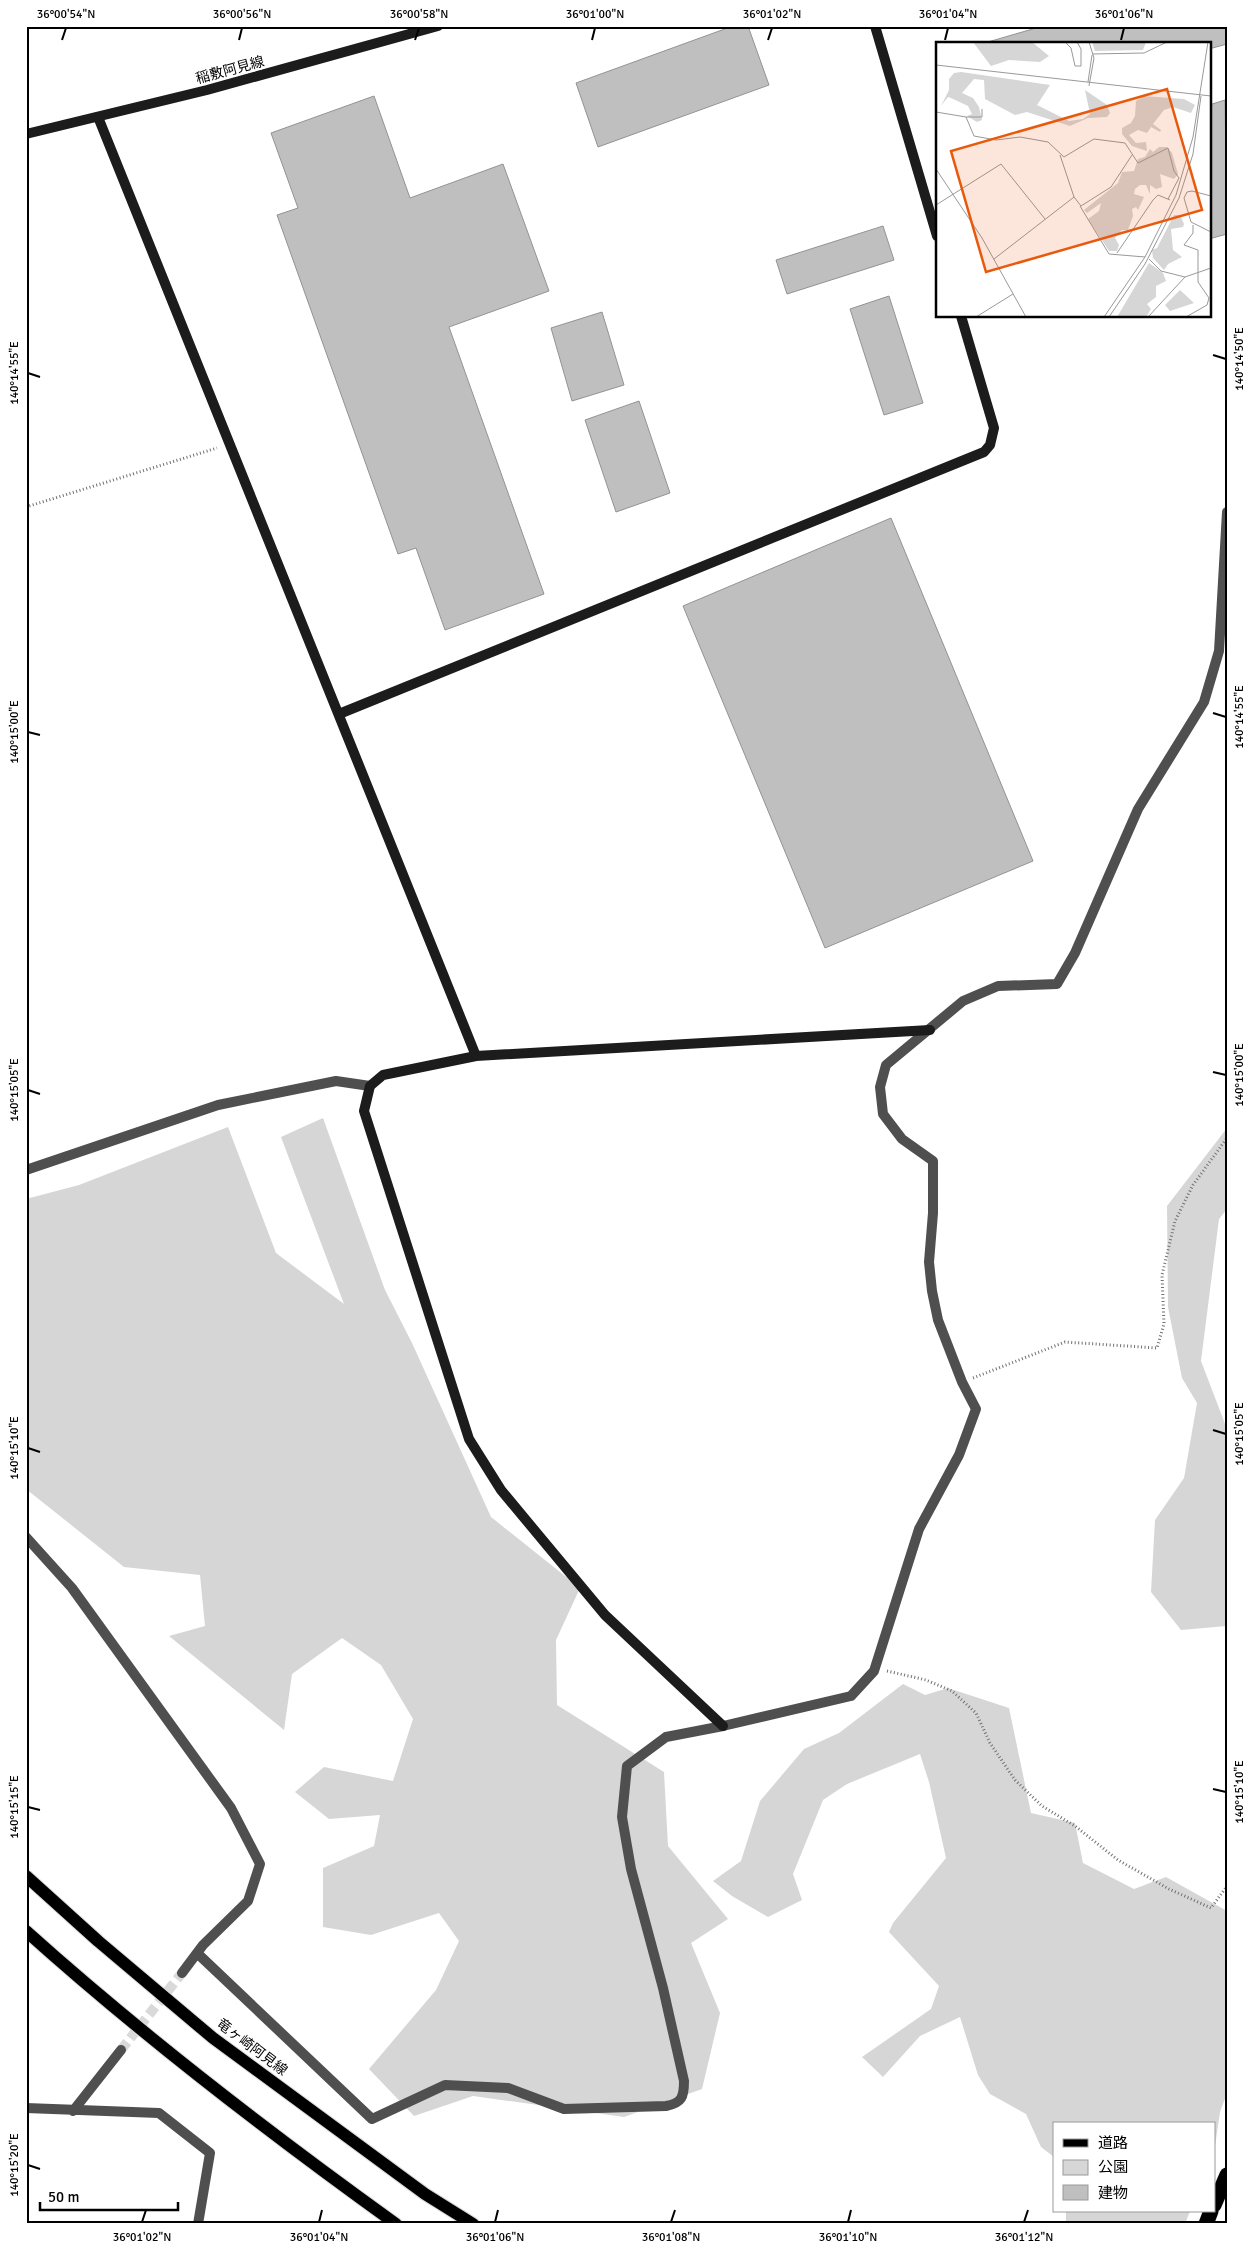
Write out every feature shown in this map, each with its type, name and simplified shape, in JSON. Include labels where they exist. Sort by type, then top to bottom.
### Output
[{"type":"highway","points":[[1216,2200],[1227,2174]]},
{"type":"highway","points":[[1206,2224],[1212,2212]]},
{"type":"main road","name":"竜ヶ崎阿見線","points":[[26,1876],[98,1941],[213,2038],[425,2194],[473,2224]]},
{"type":"main road","points":[[26,1931],[81,1981],[176,2059],[295,2151],[396,2224]]},
{"type":"street","name":"稲敷阿見線","points":[[26,134],[309,63],[438,26]]},
{"type":"street","points":[[875,26],[936,233]]},
{"type":"street","points":[[98,116],[476,1056]]},
{"type":"street","points":[[338,714],[984,452],[990,445],[994,428],[962,318]]},
{"type":"street","points":[[198,1953],[372,2119],[445,2085],[508,2088],[564,2109],[677,2104],[684,2096],[684,2081],[663,1988],[631,1869],[622,1816],[627,1766],[666,1737],[724,1726],[851,1696],[875,1668],[919,1529],[959,1455],[976,1409],[962,1382],[938,1320],[932,1291],[930,1262],[933,1213],[933,1161],[902,1139],[883,1114],[880,1086],[886,1065],[930,1030],[962,1001],[998,986],[1057,984],[1075,953],[1138,809],[1204,702],[1218,651],[1227,512]]},
{"type":"street","points":[[724,1726],[605,1615],[501,1490],[470,1440],[364,1111],[370,1086],[383,1075],[476,1056],[930,1030]]},
{"type":"street","points":[[26,1170],[218,1105],[336,1081],[370,1086]]},
{"type":"street","points":[[26,1537],[72,1588],[231,1808],[260,1864],[248,1902],[198,1953],[182,1973]]},
{"type":"street","points":[[73,2111],[121,2050]]},
{"type":"street","points":[[26,2108],[159,2113],[210,2153],[198,2224]]},
{"type":"path","points":[[26,507],[230,444]]},
{"type":"path","points":[[962,1382],[1065,1342],[1157,1348],[1164,1324],[1162,1275],[1176,1221],[1193,1185],[1227,1138]]},
{"type":"path","points":[[875,1668],[926,1680],[952,1690],[976,1713],[990,1743],[1015,1780],[1042,1806],[1075,1826],[1118,1860],[1169,1889],[1211,1908],[1227,1886]]},
{"type":"green space","points":[[323,1118],[385,1290],[412,1343],[491,1517],[580,1588],[556,1640],[557,1705],[664,1772],[668,1846],[728,1919],[691,1943],[720,2013],[702,2089],[624,2117],[473,2096],[414,2116],[369,2069],[436,1990],[459,1941],[439,1913],[371,1935],[323,1927],[323,1868],[374,1846],[380,1815],[329,1819],[295,1792],[324,1767],[393,1781],[413,1719],[381,1665],[342,1638],[292,1674],[284,1730],[169,1636],[205,1626],[200,1575],[124,1567],[26,1489],[26,1199],[79,1185],[228,1127],[276,1253],[344,1304],[281,1137]]},
{"type":"green space","points":[[1227,1128],[1227,1209],[1219,1219],[1201,1361],[1227,1429],[1227,1626],[1181,1630],[1151,1592],[1155,1520],[1184,1478],[1197,1403],[1182,1378],[1168,1307],[1167,1206]]},
{"type":"green space","points":[[903,1684],[925,1695],[948,1688],[1009,1708],[1031,1813],[1075,1823],[1083,1863],[1134,1889],[1166,1877],[1227,1911],[1227,2093],[1220,2112],[1216,2139],[1216,2122],[1053,2122],[1053,2156],[1041,2147],[1026,2114],[990,2094],[978,2075],[960,2017],[920,2036],[883,2077],[862,2057],[931,2009],[939,1986],[889,1932],[893,1923],[946,1858],[929,1782],[920,1754],[847,1784],[823,1800],[793,1874],[802,1900],[768,1917],[732,1896],[713,1881],[741,1861],[760,1801],[804,1749],[839,1733]]},
{"type":"green space","points":[[1066,2212],[1190,2212],[1185,2224],[1066,2224]]},
{"type":"building","points":[[733,26],[748,26],[769,85],[598,147],[576,83]]},
{"type":"building","points":[[1043,26],[1227,26],[1227,44],[1210,49],[1210,42],[988,42]]},
{"type":"building","points":[[374,96],[410,198],[503,164],[549,291],[449,327],[544,594],[445,630],[416,548],[398,554],[277,215],[298,208],[271,133]]},
{"type":"building","points":[[1225,100],[1227,234],[1210,239],[1210,105]]},
{"type":"building","points":[[883,226],[894,260],[787,294],[776,260]]},
{"type":"building","points":[[889,296],[923,403],[884,415],[850,309]]},
{"type":"building","points":[[602,312],[624,385],[572,401],[551,328]]},
{"type":"building","points":[[639,401],[670,493],[616,512],[585,420]]},
{"type":"building","points":[[891,518],[1033,861],[825,948],[683,606]]},
{"type":"tunnel","points":[[121,2050],[182,1973]]}]
